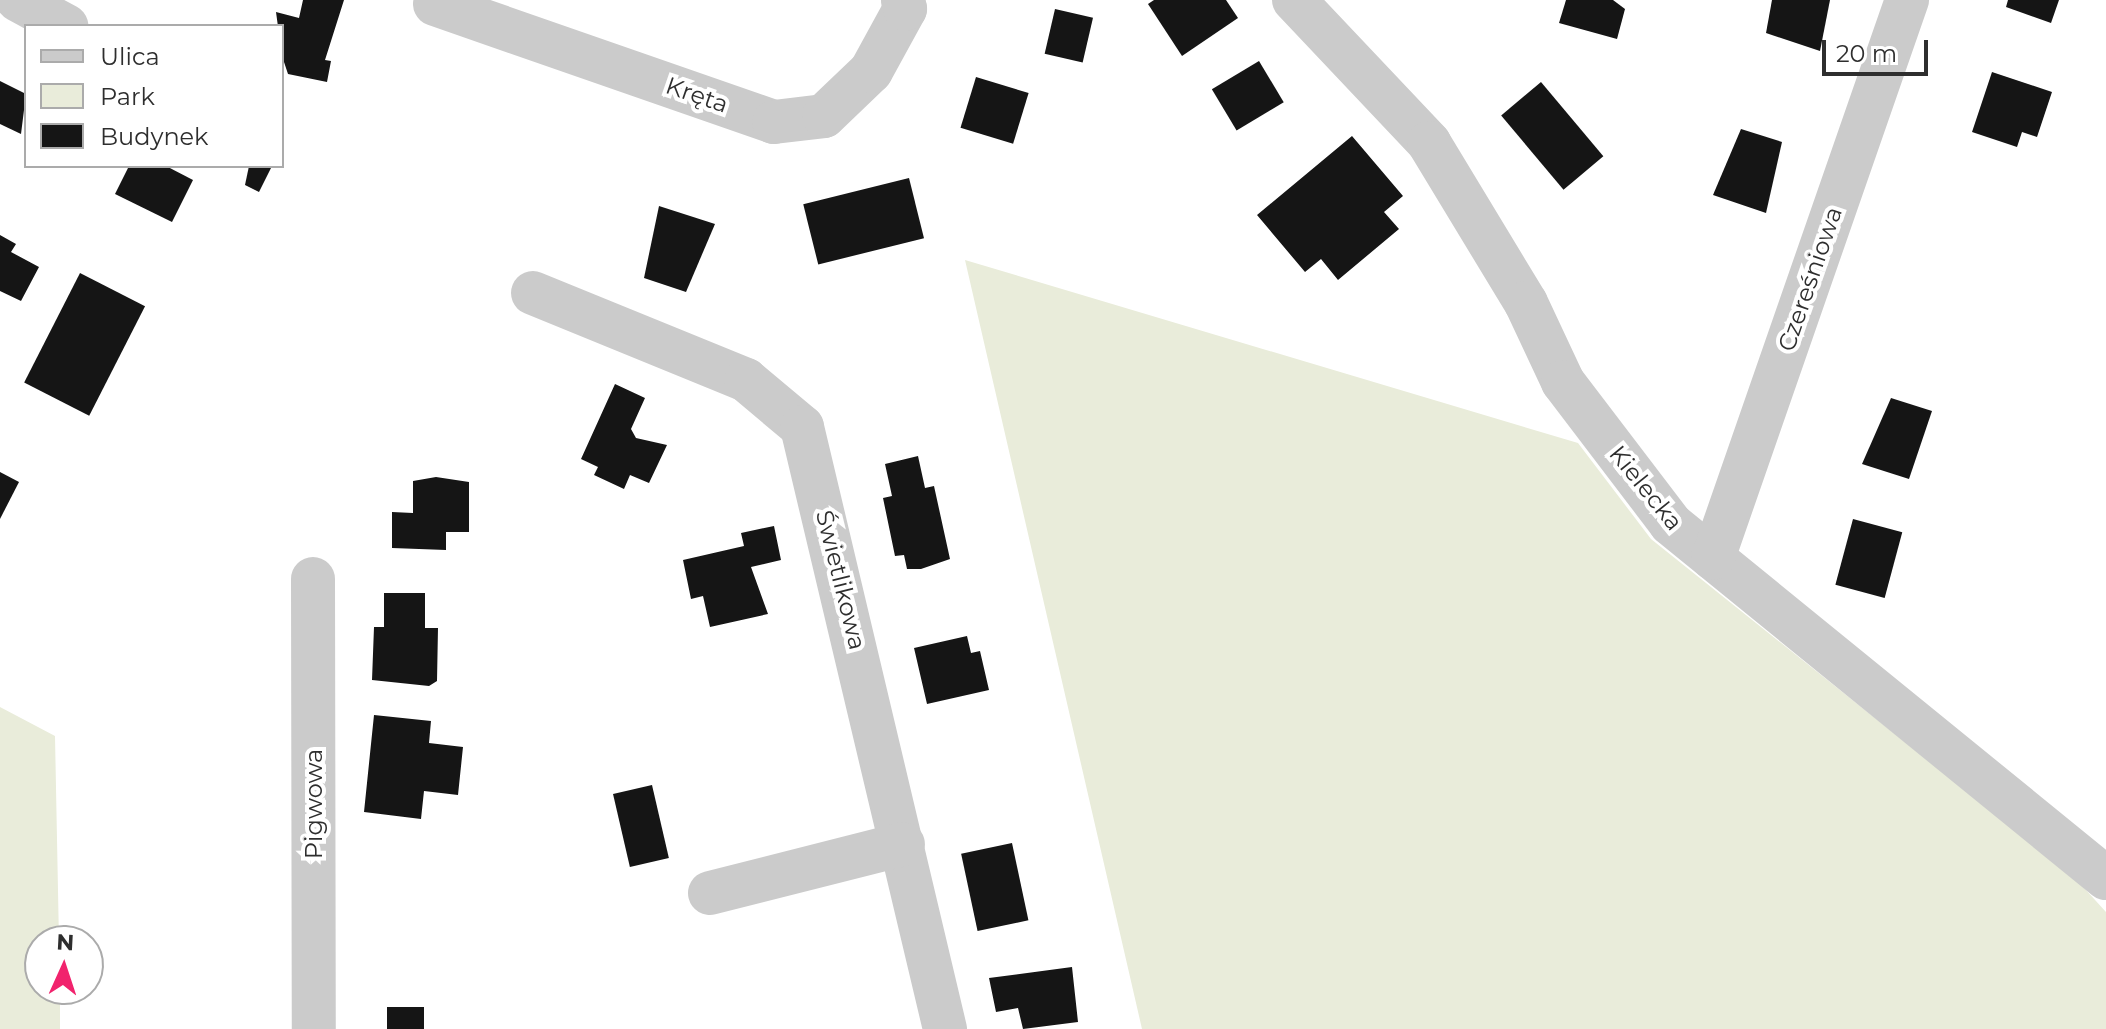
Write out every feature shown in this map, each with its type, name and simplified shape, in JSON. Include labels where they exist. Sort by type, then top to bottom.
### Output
[{"type":"street","points":[[18,0],[62,24]]},
{"type":"street","name":"Kręta","points":[[435,4],[774,122],[824,116],[871,71],[905,9],[903,0]]},
{"type":"street","name":"Kielecka","points":[[1294,0],[1429,143],[1526,303],[1563,382],[1671,524],[2106,878]]},
{"type":"street","name":"Czereśniowa","points":[[1713,558],[1907,0]]},
{"type":"street","name":"Świetlikowa","points":[[533,293],[746,380],[802,427],[945,1029]]},
{"type":"street","name":"Pigwowa","points":[[313,579],[314,1029]]},
{"type":"street","points":[[710,893],[903,844]]},
{"type":"green space","points":[[965,260],[1578,443],[1651,539],[2075,878],[2106,912],[2106,1029],[1142,1029]]},
{"type":"green space","points":[[0,707],[55,736],[59,925],[24,925],[24,1005],[60,1005],[60,1029],[0,1029]]},
{"type":"building","points":[[303,0],[344,0],[325,60],[331,61],[327,82],[288,74],[284,62],[284,24],[278,24],[276,12],[299,18]]},
{"type":"building","points":[[1154,0],[1226,0],[1238,18],[1182,56],[1148,4]]},
{"type":"building","points":[[1566,0],[1613,0],[1625,9],[1617,39],[1559,23]]},
{"type":"building","points":[[1772,0],[1830,0],[1820,51],[1766,33]]},
{"type":"building","points":[[2008,0],[2059,0],[2051,23],[2006,7]]},
{"type":"building","points":[[1055,9],[1093,18],[1083,63],[1045,54]]},
{"type":"building","points":[[1259,61],[1284,102],[1237,130],[1212,89]]},
{"type":"building","points":[[1992,72],[2052,92],[2037,137],[2022,132],[2017,147],[1972,132]]},
{"type":"building","points":[[976,77],[1029,93],[1013,144],[961,128]]},
{"type":"building","points":[[0,81],[24,93],[24,110],[21,134],[0,124]]},
{"type":"building","points":[[1541,82],[1603,156],[1564,190],[1501,115]]},
{"type":"building","points":[[1741,129],[1782,142],[1766,213],[1713,195]]},
{"type":"building","points":[[1352,136],[1403,196],[1384,212],[1399,229],[1338,280],[1321,259],[1305,272],[1257,215]]},
{"type":"building","points":[[128,168],[170,168],[193,180],[172,222],[115,194]]},
{"type":"building","points":[[249,168],[271,168],[259,192],[245,185]]},
{"type":"building","points":[[909,178],[924,238],[818,265],[803,204]]},
{"type":"building","points":[[659,206],[715,224],[686,292],[644,278]]},
{"type":"building","points":[[0,235],[16,244],[11,252],[39,267],[21,301],[0,291]]},
{"type":"building","points":[[80,273],[145,306],[89,416],[24,383]]},
{"type":"building","points":[[615,384],[645,398],[631,429],[636,438],[667,445],[649,483],[630,475],[624,489],[594,475],[598,467],[581,459]]},
{"type":"building","points":[[1891,398],[1932,411],[1909,479],[1862,464]]},
{"type":"building","points":[[918,456],[925,488],[934,486],[950,559],[921,569],[907,569],[904,555],[895,556],[883,498],[892,496],[885,464]]},
{"type":"building","points":[[0,472],[19,482],[0,519]]},
{"type":"building","points":[[436,477],[469,482],[469,532],[446,532],[446,550],[392,548],[392,512],[413,513],[413,481]]},
{"type":"building","points":[[1853,519],[1902,532],[1885,598],[1835,585]]},
{"type":"building","points":[[774,526],[781,560],[751,567],[768,614],[710,627],[703,596],[691,599],[683,560],[744,546],[741,533]]},
{"type":"building","points":[[384,593],[425,593],[425,628],[438,628],[437,681],[429,686],[372,680],[374,627],[384,627]]},
{"type":"building","points":[[967,636],[971,653],[980,651],[989,690],[927,704],[914,648]]},
{"type":"building","points":[[374,715],[431,721],[429,743],[463,747],[458,795],[424,791],[421,819],[364,812]]},
{"type":"building","points":[[652,785],[669,858],[630,867],[613,794]]},
{"type":"building","points":[[1012,843],[1028,920],[978,931],[961,854]]},
{"type":"building","points":[[1072,967],[1078,1022],[1023,1029],[1018,1008],[996,1012],[989,978]]},
{"type":"building","points":[[387,1007],[424,1007],[424,1029],[387,1029]]}]
